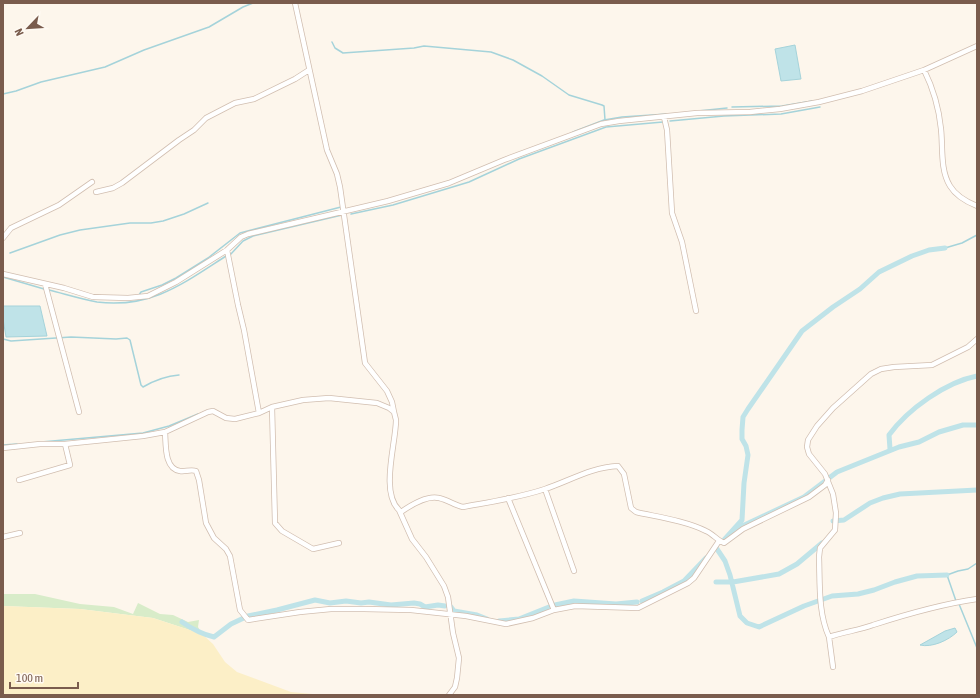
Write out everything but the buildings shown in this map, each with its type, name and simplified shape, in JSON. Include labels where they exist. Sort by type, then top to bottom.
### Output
[{"type":"street","points":[[295,3],[327,150],[337,174],[345,212],[348,242],[362,328],[365,363],[387,391],[392,402],[396,420],[390,473],[391,493],[396,507],[399,510],[412,539],[426,557],[444,586],[448,597],[453,633],[459,658],[455,687],[449,695]]},
{"type":"street","points":[[3,274],[64,288],[93,297],[128,298],[148,296],[176,282],[227,250],[241,237],[248,234],[345,212],[407,196],[449,183],[504,160],[601,124],[697,113],[750,112],[787,108],[819,102],[862,91],[924,70],[977,46]]},
{"type":"street","points":[[96,192],[113,188],[122,183],[194,130],[206,118],[235,103],[254,99],[266,94],[309,70]]},
{"type":"street","points":[[924,70],[932,85],[941,127],[945,170],[950,185],[960,196],[977,206]]},
{"type":"street","points":[[664,117],[667,130],[672,213],[682,242],[696,310]]},
{"type":"street","points":[[3,238],[11,228],[59,205],[92,182]]},
{"type":"street","points":[[227,250],[260,413]]},
{"type":"street","points":[[45,284],[79,412]]},
{"type":"street","points":[[833,668],[829,637],[825,629],[819,557],[820,548],[835,530],[836,513],[833,494],[830,487],[826,483],[825,474],[809,454],[807,447],[808,440],[817,426],[833,408],[871,374],[881,369],[894,367],[932,365],[968,347],[977,339]]},
{"type":"street","points":[[3,448],[65,444],[143,436],[165,432],[208,412],[213,411],[230,419],[235,419],[260,413],[272,407],[303,400],[329,398],[377,403],[394,412]]},
{"type":"street","points":[[272,407],[275,523],[282,531],[313,549],[340,543]]},
{"type":"street","points":[[165,432],[168,460],[172,467],[181,472],[193,470],[196,472],[199,480],[206,523],[214,538],[226,549],[230,556],[240,610],[249,620],[331,609],[410,610],[451,614],[506,624],[533,618],[554,610],[575,606],[638,608],[688,583],[694,578],[719,541]]},
{"type":"street","points":[[19,480],[70,465],[65,444]]},
{"type":"street","points":[[399,510],[401,512],[421,500],[433,497],[440,498],[456,506],[463,507],[508,498],[545,489],[603,468],[618,466],[624,474],[632,508],[636,512],[707,531],[719,541],[726,543],[743,529],[799,502],[826,483]]},
{"type":"street","points":[[545,489],[574,571]]},
{"type":"street","points":[[508,498],[554,610]]},
{"type":"street","points":[[3,537],[20,533]]},
{"type":"street","points":[[829,637],[872,626],[892,618],[962,601],[977,599]]},
{"type":"green space","points":[[3,594],[35,594],[80,604],[114,607],[133,614],[138,603],[160,614],[173,615],[188,622],[199,620],[198,627],[202,634],[153,618],[80,609],[3,606]]},
{"type":"sand","points":[[3,606],[80,609],[153,618],[202,634],[213,644],[225,662],[237,672],[291,692],[323,695],[3,695]]},
{"type":"water","points":[[795,45],[801,79],[781,81],[775,49]]},
{"type":"water","points":[[3,306],[40,306],[47,336],[6,337],[3,319]]},
{"type":"water","points":[[955,628],[957,632],[950,638],[935,644],[925,646],[920,645],[945,631]]},
{"type":"waterway","points":[[3,94],[41,82],[105,67],[144,50],[209,27],[243,7],[253,3]]},
{"type":"waterway","points":[[332,42],[335,48],[343,53],[424,46],[491,52],[513,60],[542,76],[569,95],[604,106],[605,120]]},
{"type":"waterway","points":[[732,107],[782,106],[812,101]]},
{"type":"waterway","points":[[670,121],[724,116],[781,114],[820,107]]},
{"type":"waterway","points":[[698,111],[727,108]]},
{"type":"waterway","points":[[573,132],[604,120],[622,117],[667,114]]},
{"type":"waterway","points":[[351,214],[393,205],[469,182],[519,159],[606,127],[663,122]]},
{"type":"waterway","points":[[10,253],[60,235],[80,230],[130,223],[151,223],[163,221],[184,214],[208,203]]},
{"type":"waterway","points":[[139,295],[141,292],[162,285],[176,278],[208,258],[240,233],[341,207]]},
{"type":"waterway","points":[[230,255],[243,241],[253,236],[342,215]]},
{"type":"waterway","points":[[945,248],[962,243],[977,235]]},
{"type":"waterway","points":[[724,540],[742,520],[744,483],[748,455],[746,446],[742,439],[743,417],[802,331],[833,307],[860,289],[879,272],[912,256],[929,250],[945,248]]},
{"type":"waterway","points":[[49,290],[97,302],[134,302],[166,292],[196,276],[226,256]]},
{"type":"waterway","points":[[3,277],[44,289]]},
{"type":"waterway","points":[[3,339],[11,341],[71,337],[127,338],[130,340],[141,385],[143,387],[152,382],[170,376],[179,375]]},
{"type":"waterway","points":[[889,451],[889,435],[917,406],[941,390],[965,379],[977,376]]},
{"type":"waterway","points":[[41,442],[143,433],[169,426],[198,414]]},
{"type":"waterway","points":[[738,528],[804,497],[837,472],[899,447],[919,442],[939,432],[963,425],[977,425]]},
{"type":"waterway","points":[[3,445],[17,444]]},
{"type":"waterway","points":[[833,521],[844,520],[870,503],[900,494],[977,490]]},
{"type":"waterway","points":[[716,582],[733,582],[779,574],[797,564],[822,543]]},
{"type":"waterway","points":[[717,549],[725,561],[730,575],[740,616],[747,623],[759,627],[804,606],[832,596],[858,594],[917,576],[947,575]]},
{"type":"waterway","points":[[642,601],[684,581],[706,558]]},
{"type":"waterway","points":[[956,601],[947,575],[968,569],[977,563]]},
{"type":"waterway","points":[[182,622],[197,631],[214,637],[231,624],[248,616],[315,600],[330,603],[346,601],[391,605],[414,603],[425,607],[438,605],[445,606]]},
{"type":"waterway","points":[[555,605],[574,601],[616,604],[637,602]]},
{"type":"waterway","points":[[959,604],[977,648]]},
{"type":"waterway","points":[[451,607],[454,611],[477,615],[487,619]]},
{"type":"waterway","points":[[499,621],[519,619],[549,607]]}]
